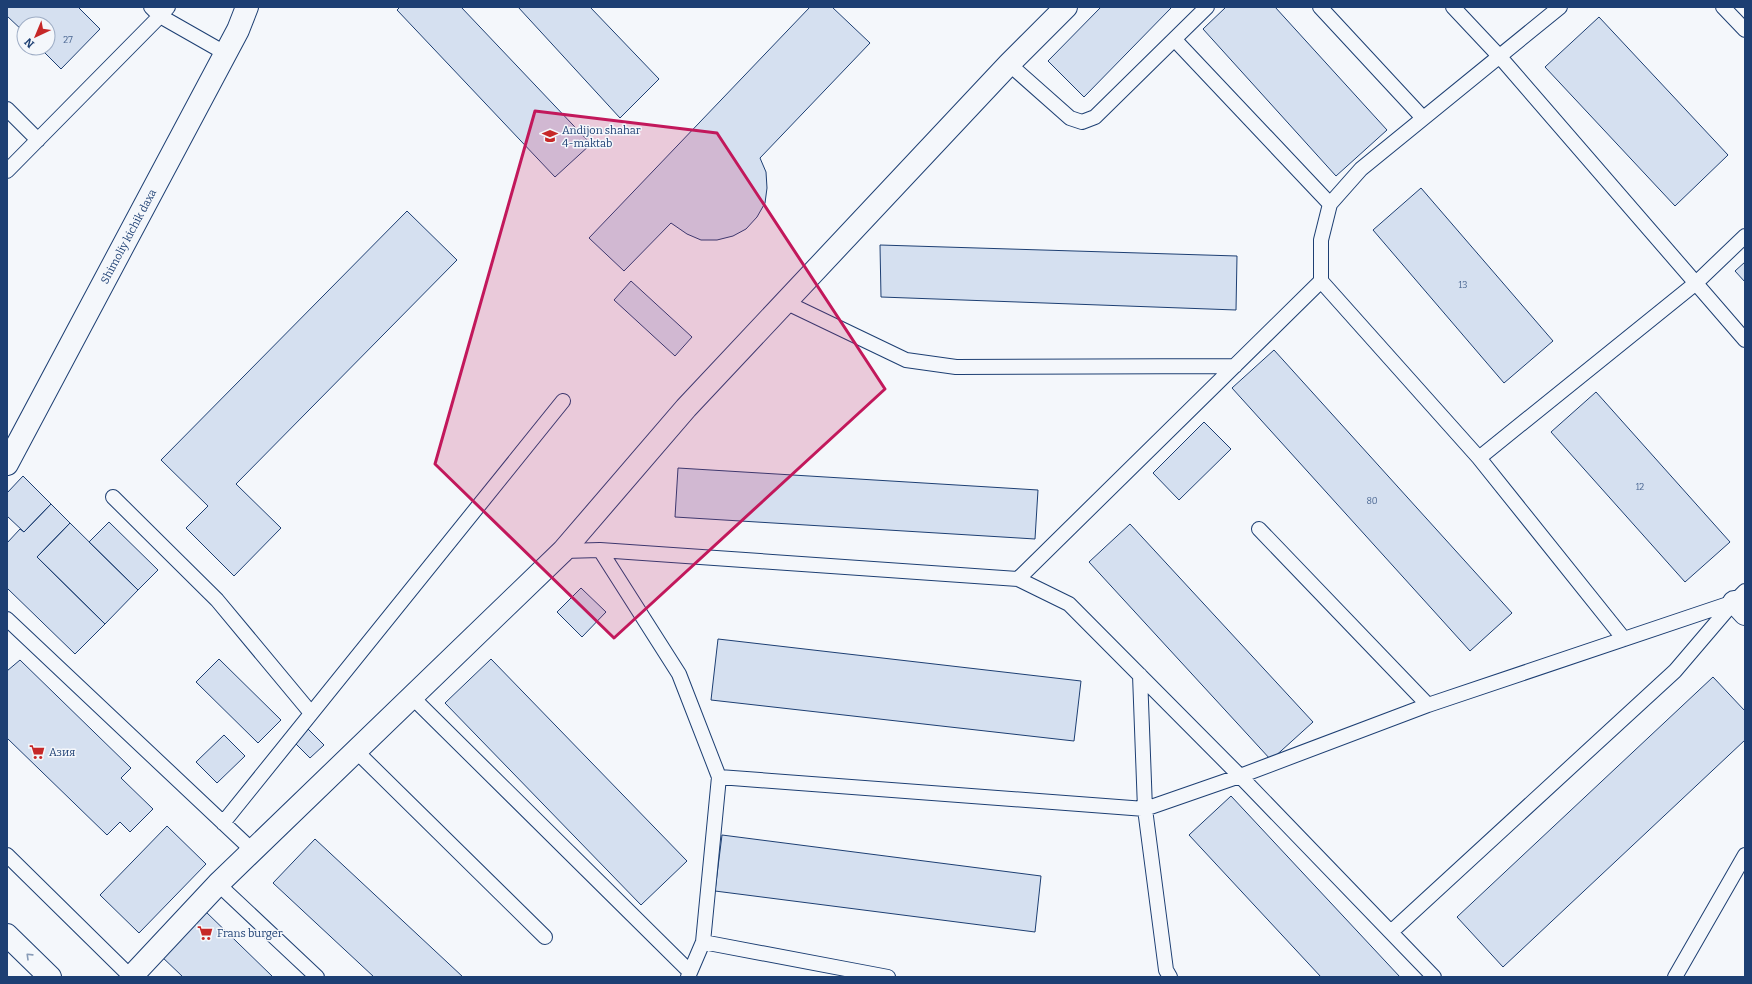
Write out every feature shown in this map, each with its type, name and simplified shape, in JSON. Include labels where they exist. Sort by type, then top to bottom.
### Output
[{"type":"street","name":"Shimoliy kichik daxa","points":[[7,464],[238,30],[247,7]]},
{"type":"street","points":[[131,977],[252,850],[563,551],[686,408],[1009,64],[1066,7]]},
{"type":"street","points":[[7,935],[50,977]]},
{"type":"lane","points":[[1009,64],[1070,118],[1082,122],[1094,117],[1175,40],[1207,7]]},
{"type":"lane","points":[[1320,7],[1423,118]]},
{"type":"lane","points":[[1453,7],[1500,57],[1745,340]]},
{"type":"lane","points":[[1560,7],[1361,169],[1330,204],[1321,240],[1321,281],[1479,458],[1624,639]]},
{"type":"lane","points":[[1723,7],[1745,30]]},
{"type":"lane","points":[[7,171],[38,140],[159,10],[225,53]]},
{"type":"lane","points":[[1175,40],[1330,204]]},
{"type":"lane","points":[[7,110],[38,140]]},
{"type":"lane","points":[[1479,458],[1696,283],[1745,236]]},
{"type":"lane","points":[[1018,579],[1321,281]]},
{"type":"lane","points":[[785,302],[906,360],[956,367],[1235,366]]},
{"type":"lane","points":[[223,823],[563,401]]},
{"type":"lane","points":[[113,497],[216,600],[311,713]]},
{"type":"lane","points":[[1259,529],[1428,705]]},
{"type":"lane","points":[[412,696],[689,974],[703,942],[719,777],[679,674],[600,550]]},
{"type":"lane","points":[[563,551],[600,550],[1018,579],[1068,604],[1240,776],[1434,977]]},
{"type":"lane","points":[[719,777],[1145,809],[1240,776],[1428,705],[1624,639],[1741,602]]},
{"type":"lane","points":[[1391,932],[1674,671],[1741,602]]},
{"type":"lane","points":[[7,619],[252,850]]},
{"type":"lane","points":[[1140,675],[1145,809],[1166,970],[1170,977]]},
{"type":"lane","points":[[356,751],[545,937]]},
{"type":"lane","points":[[7,855],[131,977]]},
{"type":"lane","points":[[1675,977],[1745,855]]},
{"type":"lane","points":[[218,884],[317,977]]},
{"type":"lane","points":[[703,942],[888,977]]},
{"type":"highlighted area","points":[[535,111],[717,133],[885,389],[614,638],[435,464]]},
{"type":"building","points":[[7,7],[78,7],[100,29],[61,69],[48,56],[56,56],[56,16],[16,16],[16,24],[7,16]]},
{"type":"building","points":[[400,7],[461,7],[591,144],[555,177],[397,10]]},
{"type":"building","points":[[518,7],[590,7],[659,79],[620,118]]},
{"type":"building","points":[[810,7],[832,7],[870,43],[760,158],[766,172],[767,188],[765,203],[757,217],[746,229],[733,236],[717,240],[701,240],[687,234],[671,223],[624,271],[589,238]]},
{"type":"building","points":[[1101,7],[1172,7],[1084,97],[1048,61]]},
{"type":"building","points":[[1226,7],[1275,7],[1387,130],[1336,176],[1203,29]]},
{"type":"building","points":[[1599,17],[1728,155],[1675,206],[1545,67]]},
{"type":"building","points":[[1421,188],[1553,341],[1504,383],[1373,230]]},
{"type":"building","points":[[407,211],[457,260],[236,484],[281,528],[234,576],[186,528],[208,506],[161,460]]},
{"type":"building","points":[[880,245],[1237,256],[1236,310],[881,297]]},
{"type":"building","points":[[1745,262],[1745,282],[1735,271]]},
{"type":"building","points":[[631,281],[692,337],[675,356],[614,300]]},
{"type":"building","points":[[1274,350],[1512,613],[1470,651],[1232,388]]},
{"type":"building","points":[[1596,392],[1730,542],[1685,582],[1551,432]]},
{"type":"building","points":[[1204,422],[1231,449],[1179,500],[1153,473]]},
{"type":"building","points":[[678,468],[1038,490],[1035,539],[675,517]]},
{"type":"building","points":[[23,476],[51,504],[24,532],[7,516],[7,493]]},
{"type":"building","points":[[51,504],[70,523],[37,557],[105,624],[75,654],[7,588],[7,543],[20,529],[24,532]]},
{"type":"building","points":[[109,522],[158,570],[138,590],[89,542]]},
{"type":"building","points":[[70,523],[138,590],[105,624],[37,557]]},
{"type":"building","points":[[1130,524],[1313,722],[1271,760],[1089,562]]},
{"type":"building","points":[[581,588],[606,612],[582,637],[557,612]]},
{"type":"building","points":[[718,639],[1081,681],[1074,741],[711,700]]},
{"type":"building","points":[[219,659],[281,720],[258,743],[196,682]]},
{"type":"building","points":[[491,659],[687,861],[641,905],[445,703]]},
{"type":"building","points":[[20,660],[131,768],[121,778],[153,809],[130,832],[120,822],[107,835],[7,738],[7,671]]},
{"type":"building","points":[[1713,677],[1745,711],[1745,740],[1503,967],[1457,917]]},
{"type":"building","points":[[308,729],[324,745],[310,758],[295,743]]},
{"type":"building","points":[[224,735],[245,756],[217,783],[196,762]]},
{"type":"building","points":[[1231,796],[1400,977],[1321,977],[1189,835]]},
{"type":"building","points":[[167,826],[206,864],[139,933],[100,895]]},
{"type":"building","points":[[722,835],[1041,876],[1035,932],[715,891]]},
{"type":"building","points":[[315,839],[463,977],[374,977],[273,883]]},
{"type":"building","name":"Frans burger","points":[[204,910],[273,977],[183,977],[160,955]]},
{"type":"place","name":"Andijon shahar 4-maktab","points":[[550,136]]},
{"type":"place","name":"Азия","points":[[37,752]]},
{"type":"place","name":"Frans burger","points":[[205,933]]}]
